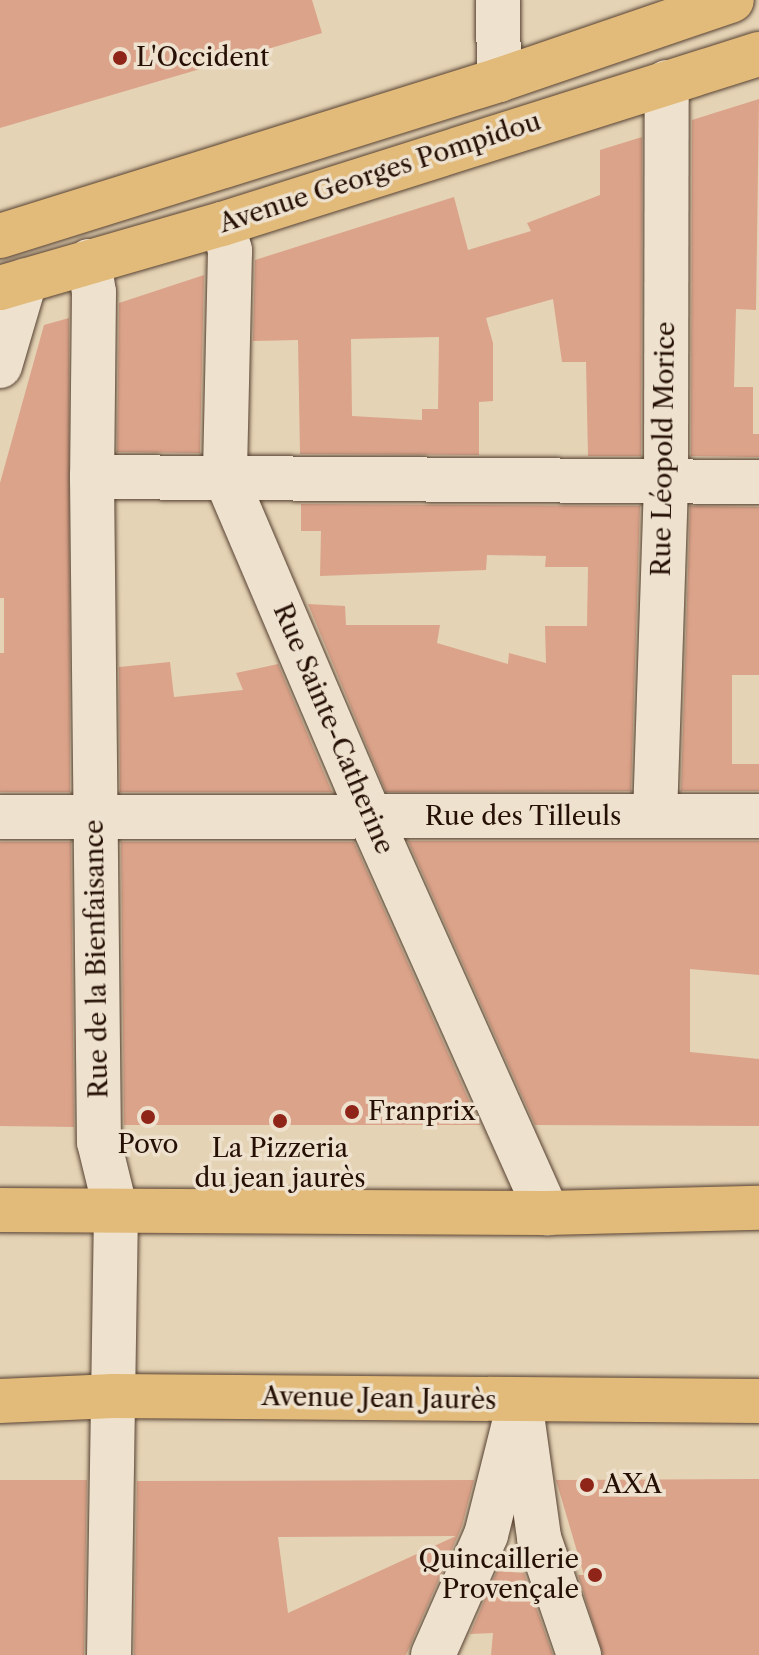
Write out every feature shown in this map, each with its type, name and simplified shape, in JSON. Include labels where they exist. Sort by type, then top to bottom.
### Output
[{"type":"main road","name":"Avenue Georges Pompidou","points":[[0,236],[499,80],[727,1]]},
{"type":"main road","name":"Avenue Georges Pompidou","points":[[12,284],[222,224],[759,54]]},
{"type":"main road","points":[[0,1210],[547,1213],[759,1208]]},
{"type":"main road","name":"Avenue Jean Jaurès","points":[[0,1401],[113,1396],[759,1401]]},
{"type":"street","points":[[498,0],[499,80]]},
{"type":"street","name":"Rue Léopold Morice","points":[[655,816],[666,482],[667,82]]},
{"type":"street","name":"Rue Sainte-Catherine","points":[[222,224],[230,251],[225,476],[371,819],[547,1213]]},
{"type":"street","name":"Rue de la Bienfaisance","points":[[89,261],[94,292],[92,477],[99,1142],[116,1211],[109,1655]]},
{"type":"street","points":[[0,366],[12,284]]},
{"type":"street","points":[[92,477],[759,482]]},
{"type":"street","name":"Rue des Tilleuls","points":[[0,817],[371,819],[759,816]]},
{"type":"street","points":[[433,1655],[486,1535],[520,1400]]},
{"type":"street","points":[[520,1400],[539,1538],[579,1655]]},
{"type":"street","points":[[486,1535],[539,1538]]},
{"type":"building","name":"L'Occident","points":[[0,0],[312,0],[322,33],[0,128]]},
{"type":"building","points":[[759,99],[756,310],[736,309],[734,387],[753,387],[753,434],[759,434],[759,457],[691,456],[692,120]]},
{"type":"building","points":[[642,137],[641,456],[588,456],[586,362],[562,362],[553,299],[486,318],[493,343],[493,401],[479,402],[479,455],[300,454],[298,340],[253,341],[255,260],[454,197],[468,250],[531,231],[527,223],[600,195],[600,150]],"holes":[[[439,337],[438,409],[422,409],[422,420],[352,416],[351,339]]]},
{"type":"building","points":[[204,275],[200,453],[117,452],[119,303]]},
{"type":"building","points":[[69,318],[70,792],[0,792],[0,653],[4,653],[4,598],[0,598],[0,483],[44,325]]},
{"type":"building","points":[[301,504],[640,506],[631,791],[386,792],[308,604],[345,606],[346,625],[440,625],[437,643],[508,664],[509,653],[546,663],[545,626],[587,626],[588,567],[545,567],[546,556],[487,555],[486,570],[320,576],[321,531],[301,531]]},
{"type":"building","points":[[690,506],[759,507],[759,675],[732,675],[732,764],[759,764],[759,791],[681,791]]},
{"type":"building","points":[[170,662],[174,697],[243,690],[236,673],[278,664],[332,792],[120,792],[119,667]]},
{"type":"building","points":[[408,841],[759,841],[759,975],[690,969],[690,1052],[759,1059],[759,1126],[535,1125]]},
{"type":"building","points":[[0,842],[71,842],[74,1127],[0,1126]]},
{"type":"building","points":[[121,842],[354,842],[480,1125],[124,1125]]},
{"type":"building","points":[[759,1479],[759,1655],[603,1655],[578,1575],[584,1575],[556,1480]]},
{"type":"building","points":[[0,1480],[87,1480],[84,1655],[0,1655]]},
{"type":"building","points":[[474,1480],[462,1526],[406,1655],[134,1655],[137,1481]],"holes":[[[456,1536],[288,1613],[278,1537]]]},
{"type":"building","points":[[497,1571],[524,1573],[553,1655],[491,1655],[493,1633],[470,1634]]},
{"type":"place","name":"L'Occident","points":[[120,58]]},
{"type":"place","name":"Franprix","points":[[352,1112]]},
{"type":"place","name":"Povo","points":[[148,1117]]},
{"type":"place","name":"La Pizzeria du jean jaurès","points":[[280,1121]]},
{"type":"place","name":"AXA","points":[[587,1485]]},
{"type":"place","name":"Quincaillerie Provençale","points":[[595,1575]]}]
